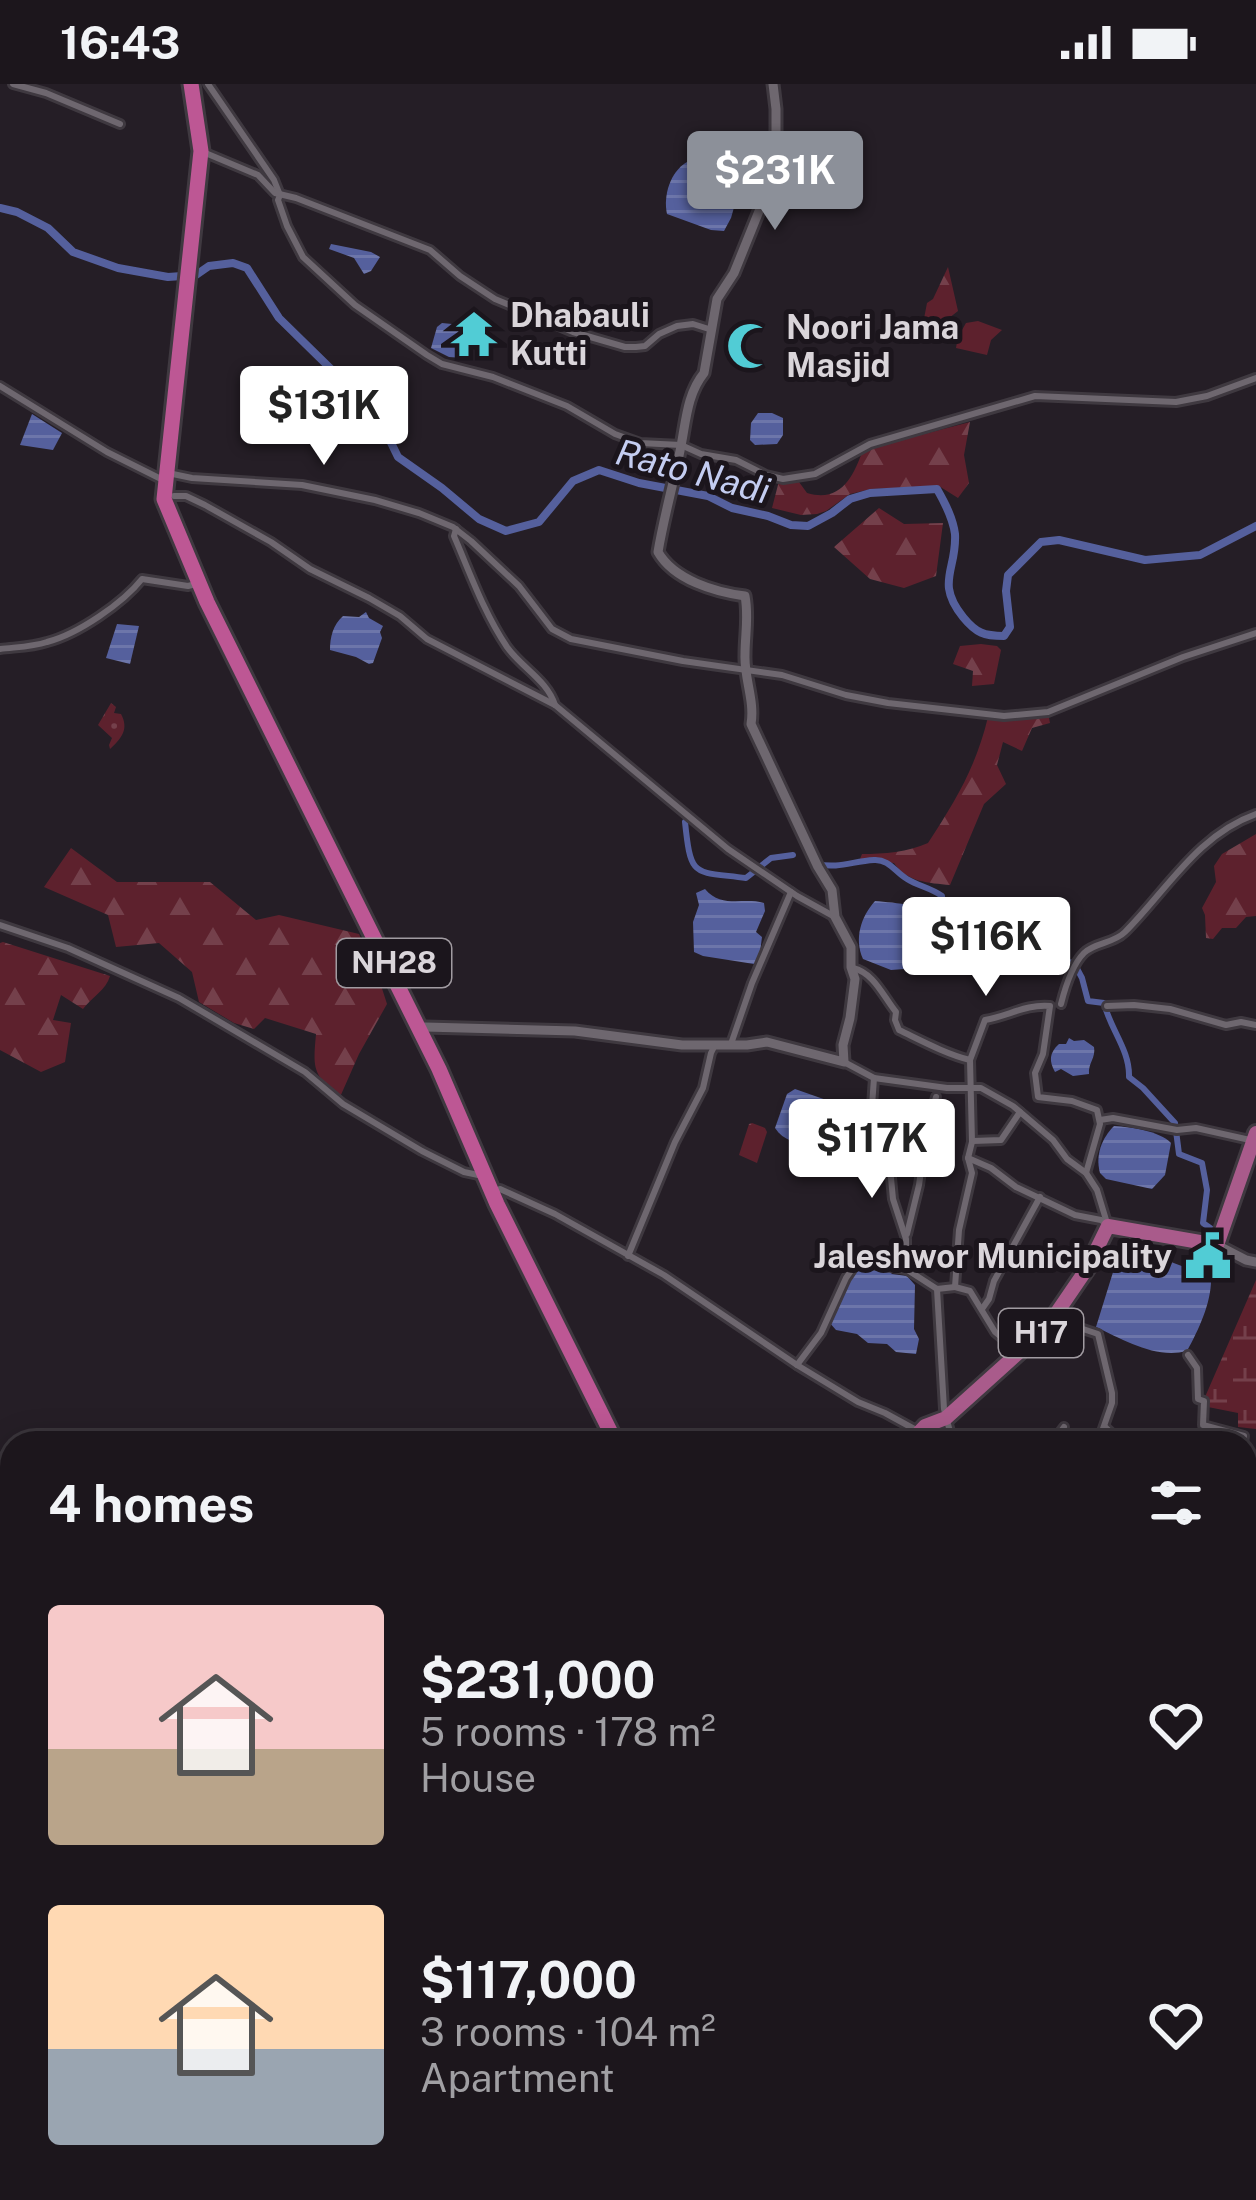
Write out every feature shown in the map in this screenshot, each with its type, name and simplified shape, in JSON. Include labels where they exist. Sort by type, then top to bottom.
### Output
[{"type":"highway","name":"NH28","points":[[191,84],[205,153]]},
{"type":"highway","name":"NH28","points":[[204,84],[205,153],[164,499],[199,584],[425,1027],[498,1192],[620,1431]]},
{"type":"highway","name":"NH28","points":[[169,484],[202,570],[610,1431]]},
{"type":"main road","points":[[1108,1226],[1217,1246],[1255,1137]]},
{"type":"main road","name":"H17","points":[[946,1418],[1045,1329],[1088,1267],[1108,1226]]},
{"type":"main road","points":[[923,1431],[946,1418]]},
{"type":"street","points":[[13,84],[120,124]]},
{"type":"street","points":[[204,84],[262,161],[303,257],[355,305],[442,364],[493,376],[567,406],[629,439],[736,460],[782,478],[815,474],[870,444],[1035,396],[1176,402],[1208,396],[1256,377]]},
{"type":"street","points":[[772,84],[776,169],[734,273],[717,299],[704,373],[685,417],[658,552],[663,560],[713,591],[745,596],[744,658],[753,729],[829,883],[835,917],[851,947],[856,979],[844,1062]]},
{"type":"street","points":[[205,153],[258,176],[280,195],[430,250],[495,299],[574,332],[613,344],[645,346],[677,326],[712,329]]},
{"type":"street","points":[[0,386],[310,569],[370,598],[427,639],[555,705],[728,849],[835,917]]},
{"type":"street","points":[[169,484],[224,478],[316,488],[396,505],[456,529],[501,567],[556,633],[571,640],[782,676],[888,703],[1031,715],[1060,709],[1183,657],[1256,633]]},
{"type":"street","points":[[456,529],[454,536],[480,598],[504,642],[547,689],[555,705]]},
{"type":"street","points":[[0,649],[64,637],[122,598],[142,578],[199,584]]},
{"type":"street","points":[[1060,1004],[1083,954],[1119,938],[1219,831],[1256,814]]},
{"type":"street","points":[[730,1045],[791,892]]},
{"type":"street","points":[[0,925],[68,948],[179,998],[305,1072],[343,1104],[442,1162],[498,1192],[555,1214],[664,1275],[904,1431]]},
{"type":"street","points":[[851,968],[861,969],[874,980],[896,1012],[899,1030],[970,1060]]},
{"type":"street","points":[[956,1287],[959,1230],[972,1173],[968,1158],[972,1141],[970,1060],[985,1020],[1027,1005],[1049,1006],[1036,1073],[1038,1097],[1097,1110],[1100,1120],[1086,1173]]},
{"type":"street","points":[[1106,1006],[1170,1009],[1226,1025],[1256,1025]]},
{"type":"street","points":[[425,1027],[575,1031],[659,1043],[777,1043],[844,1062],[874,1078],[981,1088],[1020,1112],[1086,1173],[1097,1190],[1108,1226]]},
{"type":"street","points":[[628,1256],[703,1088],[716,1045]]},
{"type":"street","points":[[874,1078],[871,1120],[889,1157],[893,1199],[906,1239]]},
{"type":"street","points":[[906,1269],[906,1239],[936,1097]]},
{"type":"street","points":[[972,1141],[1001,1140],[1020,1112]]},
{"type":"street","points":[[871,1120],[931,1120]]},
{"type":"street","points":[[1100,1120],[1255,1137]]},
{"type":"street","points":[[968,1158],[1016,1186],[1108,1226]]},
{"type":"street","points":[[982,1309],[1040,1197]]},
{"type":"street","points":[[1217,1246],[1256,1262]]},
{"type":"street","points":[[797,1365],[821,1333],[857,1262],[906,1269],[937,1289],[970,1291],[995,1332],[1020,1352]]},
{"type":"street","points":[[937,1289],[949,1431]]},
{"type":"street","points":[[1045,1329],[1098,1334],[1112,1393],[1104,1431]]},
{"type":"street","points":[[1188,1355],[1197,1368],[1203,1425],[1225,1431]]},
{"type":"street","points":[[1060,1431],[1064,1426]]},
{"type":"street","points":[[1105,1427],[1109,1431]]},
{"type":"green space","points":[[948,267],[958,311],[942,332],[923,324],[927,303]]},
{"type":"green space","points":[[978,321],[1002,330],[991,340],[987,355],[956,348],[966,323]]},
{"type":"green space","points":[[970,422],[964,455],[969,483],[958,498],[939,486],[871,489],[850,494],[817,514],[772,508],[779,481],[799,482],[807,493],[829,494],[850,478],[863,450]]},
{"type":"green space","points":[[879,508],[904,524],[943,523],[936,576],[904,588],[870,579],[834,547]]},
{"type":"green space","points":[[981,644],[1001,650],[994,684],[972,686],[973,671],[953,664],[960,646]]},
{"type":"green space","points":[[111,703],[116,707],[114,713],[121,714],[124,729],[110,749],[112,738],[98,725]]},
{"type":"green space","points":[[1048,713],[1050,723],[1032,728],[1022,751],[1003,742],[997,765],[1006,784],[984,804],[950,885],[911,878],[894,863],[860,859],[862,854],[896,852],[928,843],[964,783],[988,717]]},
{"type":"green space","points":[[1256,834],[1256,916],[1246,917],[1236,928],[1222,928],[1213,939],[1206,938],[1202,908],[1216,882],[1214,866],[1222,854]]},
{"type":"green space","points":[[71,848],[117,882],[210,882],[256,920],[279,915],[359,934],[387,1004],[340,1097],[316,1070],[316,1034],[265,1018],[254,1029],[234,1023],[199,1002],[192,972],[159,943],[116,947],[108,915],[44,887]]},
{"type":"green space","points":[[3,942],[110,976],[83,1009],[61,995],[53,1020],[71,1023],[65,1062],[41,1072],[0,1050]]},
{"type":"green space","points":[[752,1123],[767,1132],[757,1163],[739,1155]]},
{"type":"green space","points":[[1256,1280],[1256,1429],[1238,1427],[1238,1413],[1208,1407],[1205,1397]]},
{"type":"water","points":[[687,162],[742,179],[724,231],[667,214],[669,185]]},
{"type":"water","points":[[331,244],[380,257],[364,274],[354,258],[329,249]]},
{"type":"water","points":[[442,323],[471,334],[463,358],[431,348]]},
{"type":"water","points":[[758,413],[783,418],[783,435],[777,444],[755,445],[750,440],[751,423]]},
{"type":"water","points":[[32,414],[62,433],[53,450],[20,445]]},
{"type":"water","points":[[366,612],[383,626],[373,663],[330,650],[333,631],[343,616],[359,617]]},
{"type":"water","points":[[117,624],[139,626],[130,664],[106,658]]},
{"type":"water","points":[[705,889],[726,901],[764,903],[756,932],[762,937],[759,960],[754,964],[694,952],[696,893]]},
{"type":"water","points":[[875,901],[919,908],[940,922],[917,968],[891,970],[863,959],[860,928]]},
{"type":"water","points":[[1069,1038],[1094,1047],[1089,1074],[1055,1072],[1052,1054]]},
{"type":"water","points":[[795,1089],[832,1102],[839,1114],[836,1130],[826,1144],[798,1143],[775,1128],[787,1094]]},
{"type":"water","points":[[1114,1126],[1152,1133],[1171,1143],[1165,1175],[1152,1189],[1106,1179],[1100,1173],[1101,1147]]},
{"type":"water","points":[[1133,1247],[1211,1277],[1207,1305],[1187,1351],[1152,1350],[1096,1327],[1118,1256]]},
{"type":"water","points":[[883,1265],[915,1285],[916,1354],[868,1343],[857,1334],[836,1330],[829,1322],[858,1266]]},
{"type":"waterway","name":"Rato Nadi","points":[[0,208],[48,228],[73,252],[118,268],[168,277],[196,275],[209,266],[233,263],[247,268],[279,318],[377,414],[398,457],[479,519],[506,531],[539,522],[573,481],[599,470],[808,526],[850,499],[870,493],[937,489],[955,534],[949,585],[955,605],[976,630],[1004,636],[1010,627],[1008,575],[1041,542],[1059,540],[1145,560],[1200,555],[1256,526]]},
{"type":"waterway","points":[[685,822],[693,863],[705,872],[746,878],[771,858],[793,855]]},
{"type":"waterway","points":[[816,864],[884,862],[942,896],[943,911],[978,931],[1049,959],[1074,963],[1088,1001],[1104,1003],[1129,1077],[1175,1123],[1179,1154],[1202,1163],[1207,1190],[1203,1223],[1216,1232]]},
{"type":"place","name":"Dhabauli Kutti","points":[[474,334]]},
{"type":"place","name":"Noori Jama Masjid","points":[[750,346]]},
{"type":"place","name":"Jaleshwor Municipality","points":[[1208,1256]]}]
